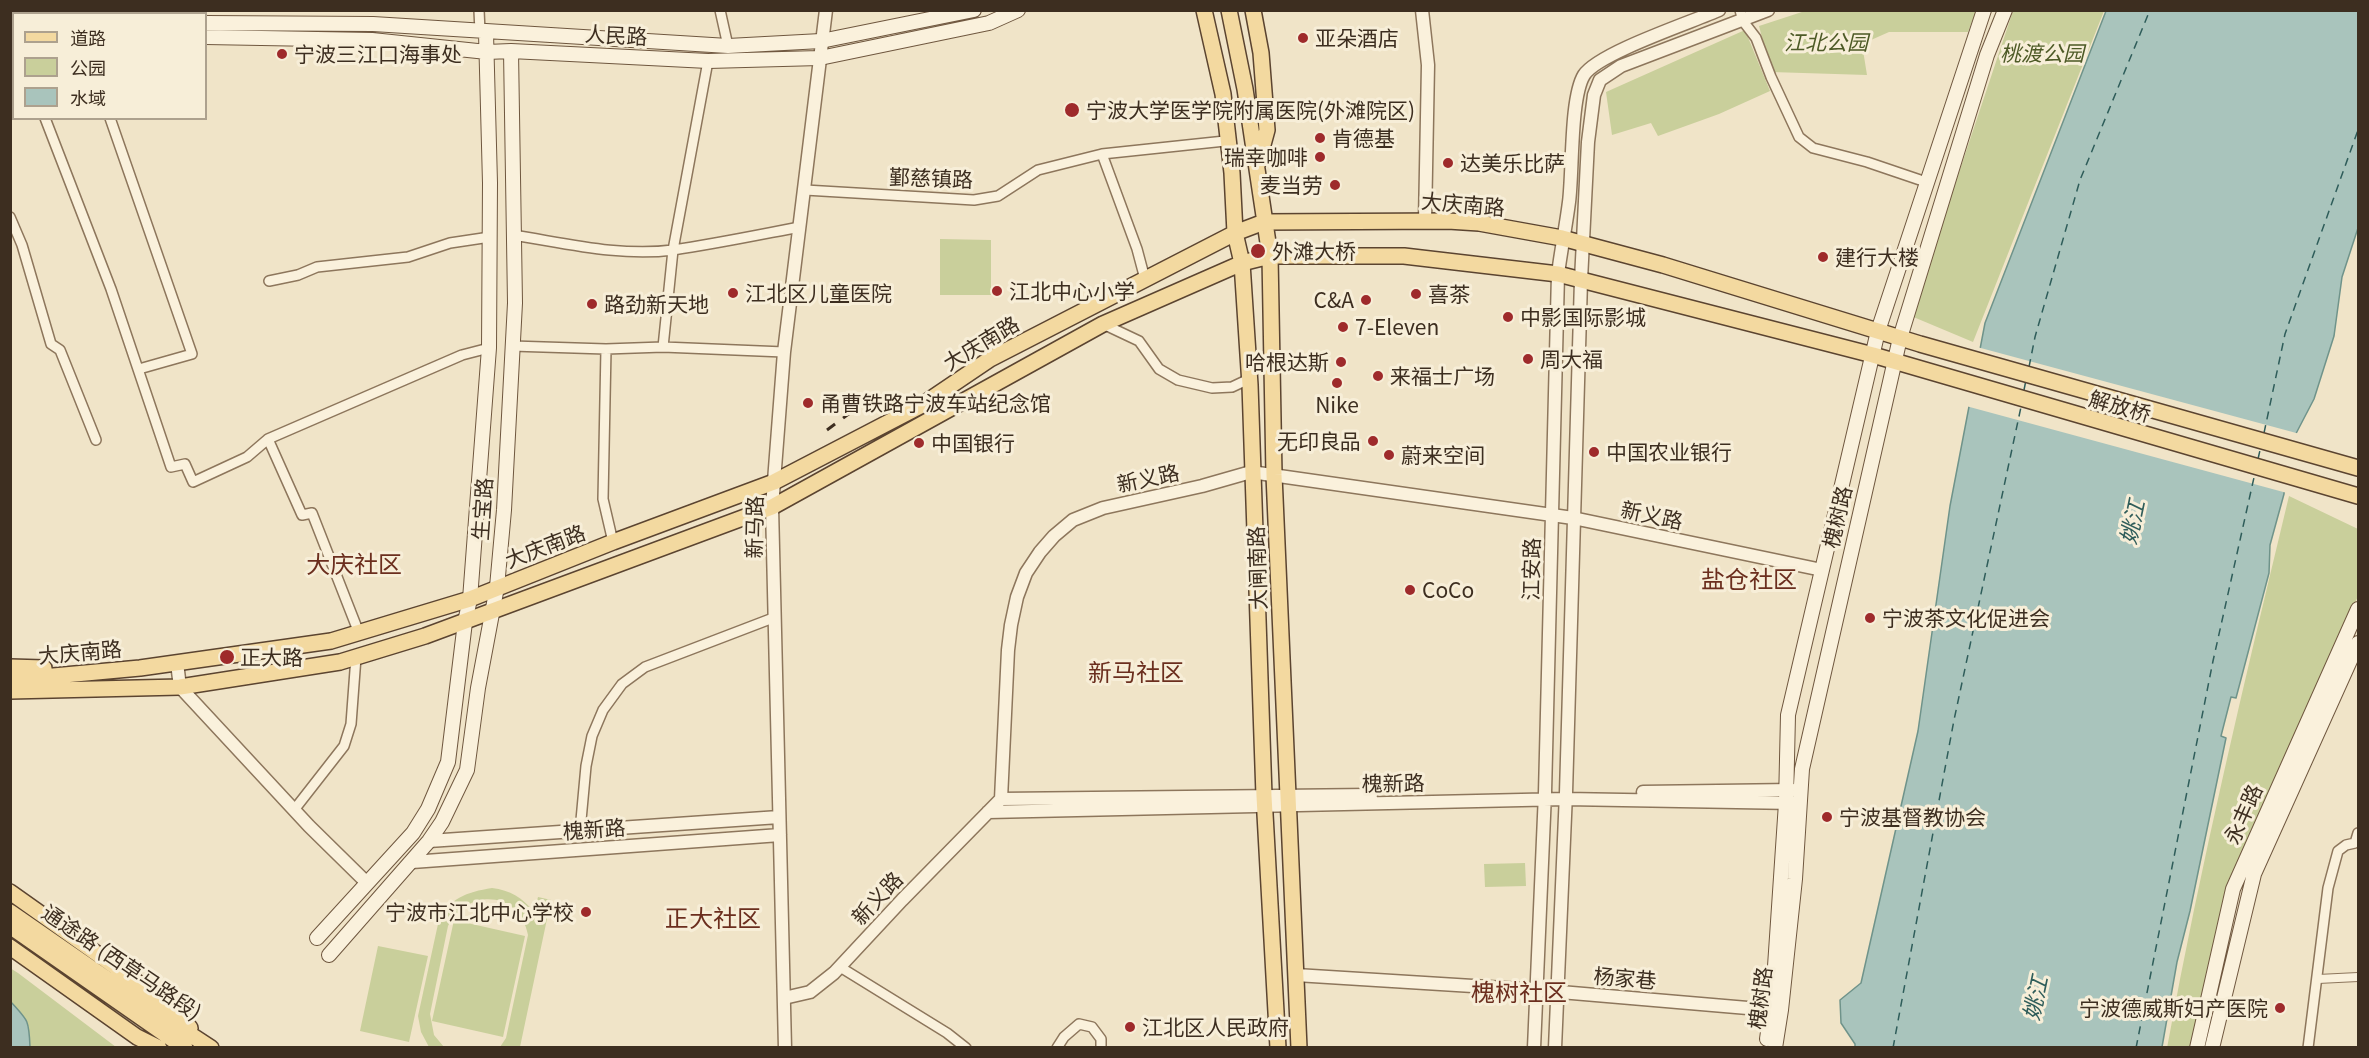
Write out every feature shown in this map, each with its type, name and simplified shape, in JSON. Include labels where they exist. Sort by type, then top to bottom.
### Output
[{"type":"main road","name":"人民路","points":[[207,23],[373,24],[728,46],[821,41],[974,10]]},
{"type":"main road","name":"人民路","points":[[207,37],[372,40],[487,52],[511,51],[708,61],[820,58],[989,23],[1018,10]]},
{"type":"main road","points":[[1198,10],[1232,173]]},
{"type":"main road","name":"大闸南路","points":[[1204,10],[1223,94],[1236,233],[1242,263],[1278,1047]]},
{"type":"main road","name":"大闸南路","points":[[1229,10],[1245,88],[1270,256],[1274,475],[1299,1047]]},
{"type":"main road","points":[[1253,10],[1261,53],[1267,130],[1256,172]]},
{"type":"main road","name":"槐树路","points":[[1775,1047],[1792,903],[1793,796],[1788,716],[1878,331],[1984,10]]},
{"type":"main road","name":"槐树路","points":[[1766,1047],[1793,796],[1804,758],[1900,338],[1983,66],[2004,10]]},
{"type":"main road","name":"生宝路","points":[[317,938],[413,833],[423,817],[448,762],[465,622],[470,599],[489,348],[487,52],[483,32]]},
{"type":"main road","name":"生宝路","points":[[329,955],[429,841],[442,822],[467,770],[478,688],[494,609],[504,510],[515,303],[511,51]]},
{"type":"main road","name":"大庆南路","points":[[10,680],[177,663],[331,641],[470,599],[613,542],[774,482],[922,405],[990,359],[1236,233],[1264,222],[1479,223],[1562,238],[1662,265],[1900,338]]},
{"type":"main road","name":"大庆南路","points":[[10,691],[180,687],[340,662],[465,622],[494,609],[772,507],[1103,324],[1242,263],[1270,256],[1404,256],[1558,274],[1895,361]]},
{"type":"main road","name":"解放桥","points":[[1900,338],[2358,468]]},
{"type":"main road","name":"解放桥","points":[[1895,361],[2358,496]]},
{"type":"main road","name":"永丰路","points":[[2197,1047],[2233,889],[2358,609]]},
{"type":"main road","name":"永丰路","points":[[2212,1047],[2254,874],[2358,643]]},
{"type":"main road","points":[[10,668],[107,670]]},
{"type":"main road","points":[[10,892],[175,1009],[208,1045]]},
{"type":"main road","name":"通途路 (西草马路段)","points":[[10,912],[208,1045]]},
{"type":"main road","name":"通途路 (西草马路段)","points":[[10,926],[185,1047]]},
{"type":"main road","points":[[10,947],[137,1037],[159,1047]]},
{"type":"street","points":[[479,10],[483,32]]},
{"type":"street","points":[[720,10],[728,46]]},
{"type":"street","name":"新马路","points":[[785,1047],[772,507],[784,352],[826,10]]},
{"type":"street","points":[[1422,10],[1428,65],[1425,221]]},
{"type":"street","name":"江安路","points":[[1534,1047],[1545,796],[1558,274],[1569,201],[1577,93],[1584,74],[1598,63],[1719,10]]},
{"type":"street","points":[[1768,10],[1742,16],[1756,38],[1799,137],[1813,148],[1867,162],[1926,182]]},
{"type":"street","name":"江安路","points":[[1555,1047],[1566,796],[1581,280],[1588,142],[1594,95],[1600,80],[1621,66],[1742,16]]},
{"type":"street","points":[[663,347],[673,250],[708,61]]},
{"type":"street","points":[[46,120],[111,289],[171,467],[185,464],[193,482],[247,458],[268,439],[462,355],[489,348]]},
{"type":"street","points":[[111,120],[192,354],[139,369]]},
{"type":"street","name":"鄞慈镇路","points":[[805,190],[974,200],[998,196],[1038,170],[1102,154],[1225,141]]},
{"type":"street","points":[[1102,154],[1137,249],[1145,279]]},
{"type":"street","points":[[10,217],[22,245],[51,344],[60,350],[96,440]]},
{"type":"street","points":[[513,235],[622,250],[673,250],[800,227]]},
{"type":"street","points":[[268,280],[298,275],[317,267],[408,257],[450,243],[490,237]]},
{"type":"street","points":[[1103,324],[1139,341],[1159,369],[1178,380],[1212,388],[1232,387],[1249,379]]},
{"type":"street","points":[[512,346],[606,349],[663,347],[784,352]]},
{"type":"street","points":[[606,349],[603,500],[613,542]]},
{"type":"street","points":[[268,439],[302,515],[312,513],[359,633]]},
{"type":"street","name":"新义路","points":[[784,998],[810,992],[819,987],[1001,799],[1008,650],[1017,597],[1026,573],[1040,552],[1073,520],[1103,508],[1202,486],[1251,472],[1573,518],[1822,570]]},
{"type":"street","points":[[580,831],[586,766],[592,736],[603,710],[622,684],[645,667],[773,618]]},
{"type":"street","points":[[294,810],[344,746],[351,724],[356,657]]},
{"type":"street","points":[[177,663],[180,687],[294,810],[367,883]]},
{"type":"street","name":"槐新路","points":[[1001,799],[1288,801],[1545,796],[1793,796]]},
{"type":"street","name":"槐新路","points":[[988,812],[1265,801]]},
{"type":"street","name":"槐新路","points":[[429,841],[779,817]]},
{"type":"street","points":[[2308,1047],[2328,888],[2338,851],[2346,844],[2357,843],[2358,833]]},
{"type":"street","name":"槐新路","points":[[412,862],[780,835]]},
{"type":"street","points":[[840,967],[966,1047]]},
{"type":"street","name":"杨家巷","points":[[1296,975],[1537,990],[1771,1010]]},
{"type":"street","points":[[2318,979],[2358,977]]},
{"type":"street","points":[[1057,1047],[1064,1037],[1079,1024],[1092,1027],[1101,1039],[1101,1047]]},
{"type":"green space","points":[[11,10],[147,10],[146,12],[12,12],[11,70]]},
{"type":"green space","name":"江北公园","points":[[1805,11],[1976,11],[1968,32],[1889,32],[1862,44],[1867,75],[1771,72],[1759,26]]},
{"type":"green space","name":"桃渡公园","points":[[2013,11],[2104,11],[1973,342],[1911,316]]},
{"type":"green space","points":[[1745,30],[1770,91],[1719,114],[1658,136],[1651,123],[1612,135],[1606,92]]},
{"type":"green space","points":[[940,239],[991,240],[991,295],[940,295]]},
{"type":"green space","points":[[2289,496],[2358,529],[2358,596],[2237,874],[2195,1047],[2167,1048],[2209,840]]},
{"type":"green space","points":[[1525,863],[1526,886],[1485,887],[1484,864]]},
{"type":"green space","points":[[492,888],[516,896],[534,912],[538,897],[551,900],[520,1047],[500,1047],[506,1038],[528,935],[523,920],[515,910],[492,899],[480,900],[468,905],[457,913],[448,926],[430,1014],[434,1035],[444,1047],[429,1047],[421,1032],[418,1016],[438,924],[447,908],[459,898]]},
{"type":"green space","points":[[454,920],[525,936],[503,1037],[432,1021]]},
{"type":"green space","points":[[378,946],[428,956],[409,1042],[360,1031]]},
{"type":"green space","points":[[10,968],[18,973],[116,1047],[11,1047]]},
{"type":"water","name":"姚江","points":[[2106,11],[2358,11],[2358,228],[2342,277],[2334,336],[2314,399],[2289,447],[2284,494],[2270,545],[2269,573],[2236,698],[2231,697],[2221,736],[2226,738],[2190,911],[2177,962],[2162,1047],[1855,1047],[1841,1023],[1840,1000],[1861,983],[1918,731],[1950,506],[1985,323]]},
{"type":"water","points":[[10,1001],[27,1022],[30,1047],[11,1047]]},
{"type":"pier","points":[[1977,347],[2300,434],[2292,448],[2287,493],[1966,406]]},
{"type":"ferry route","points":[[2029,367],[2035,337],[2080,180],[2150,10]]},
{"type":"ferry route","points":[[2264,433],[2285,334],[2358,130]]},
{"type":"ferry route","points":[[2024,390],[2026,380]]},
{"type":"ferry route","points":[[1893,1048],[1954,720],[2021,407]]},
{"type":"ferry route","points":[[2258,459],[2261,446]]},
{"type":"ferry route","points":[[2136,1048],[2213,661],[2255,473]]},
{"type":"railway","points":[[827,430],[850,413]]},
{"type":"place","name":"亚朵酒店","points":[[1303,38]]},
{"type":"place","name":"宁波三江口海事处","points":[[282,54]]},
{"type":"place","name":"宁波大学医学院附属医院(外滩院区)","points":[[1072,110]]},
{"type":"place","name":"肯德基","points":[[1320,138]]},
{"type":"place","name":"瑞幸咖啡","points":[[1320,157]]},
{"type":"place","name":"达美乐比萨","points":[[1448,163]]},
{"type":"place","name":"麦当劳","points":[[1335,185]]},
{"type":"place","name":"外滩大桥","points":[[1258,251]]},
{"type":"place","name":"建行大楼","points":[[1823,257]]},
{"type":"place","name":"江北中心小学","points":[[997,291]]},
{"type":"place","name":"江北区儿童医院","points":[[733,293]]},
{"type":"place","name":"喜茶","points":[[1416,294]]},
{"type":"place","name":"C&A","points":[[1366,300]]},
{"type":"place","name":"路劲新天地","points":[[592,304]]},
{"type":"place","name":"中影国际影城","points":[[1508,317]]},
{"type":"place","name":"7-Eleven","points":[[1343,327]]},
{"type":"place","name":"周大福","points":[[1528,359]]},
{"type":"place","name":"哈根达斯","points":[[1341,362]]},
{"type":"place","name":"来福士广场","points":[[1378,376]]},
{"type":"place","name":"Nike","points":[[1337,383]]},
{"type":"place","name":"甬曹铁路宁波车站纪念馆","points":[[808,403]]},
{"type":"place","name":"无印良品","points":[[1373,441]]},
{"type":"place","name":"中国银行","points":[[919,443]]},
{"type":"place","name":"中国农业银行","points":[[1594,452]]},
{"type":"place","name":"蔚来空间","points":[[1389,455]]},
{"type":"place","name":"CoCo","points":[[1410,590]]},
{"type":"place","name":"宁波茶文化促进会","points":[[1870,618]]},
{"type":"place","name":"正大路","points":[[227,657]]},
{"type":"place","name":"宁波基督教协会","points":[[1827,817]]},
{"type":"place","name":"宁波市江北中心学校","points":[[586,912]]},
{"type":"place","name":"宁波德威斯妇产医院","points":[[2280,1008]]},
{"type":"place","name":"江北区人民政府","points":[[1130,1027]]},
{"type":"district","name":"大庆社区","points":[[354,564]]},
{"type":"district","name":"盐仓社区","points":[[1749,579]]},
{"type":"district","name":"新马社区","points":[[1136,672]]},
{"type":"district","name":"正大社区","points":[[713,918]]},
{"type":"district","name":"槐树社区","points":[[1519,992]]}]
